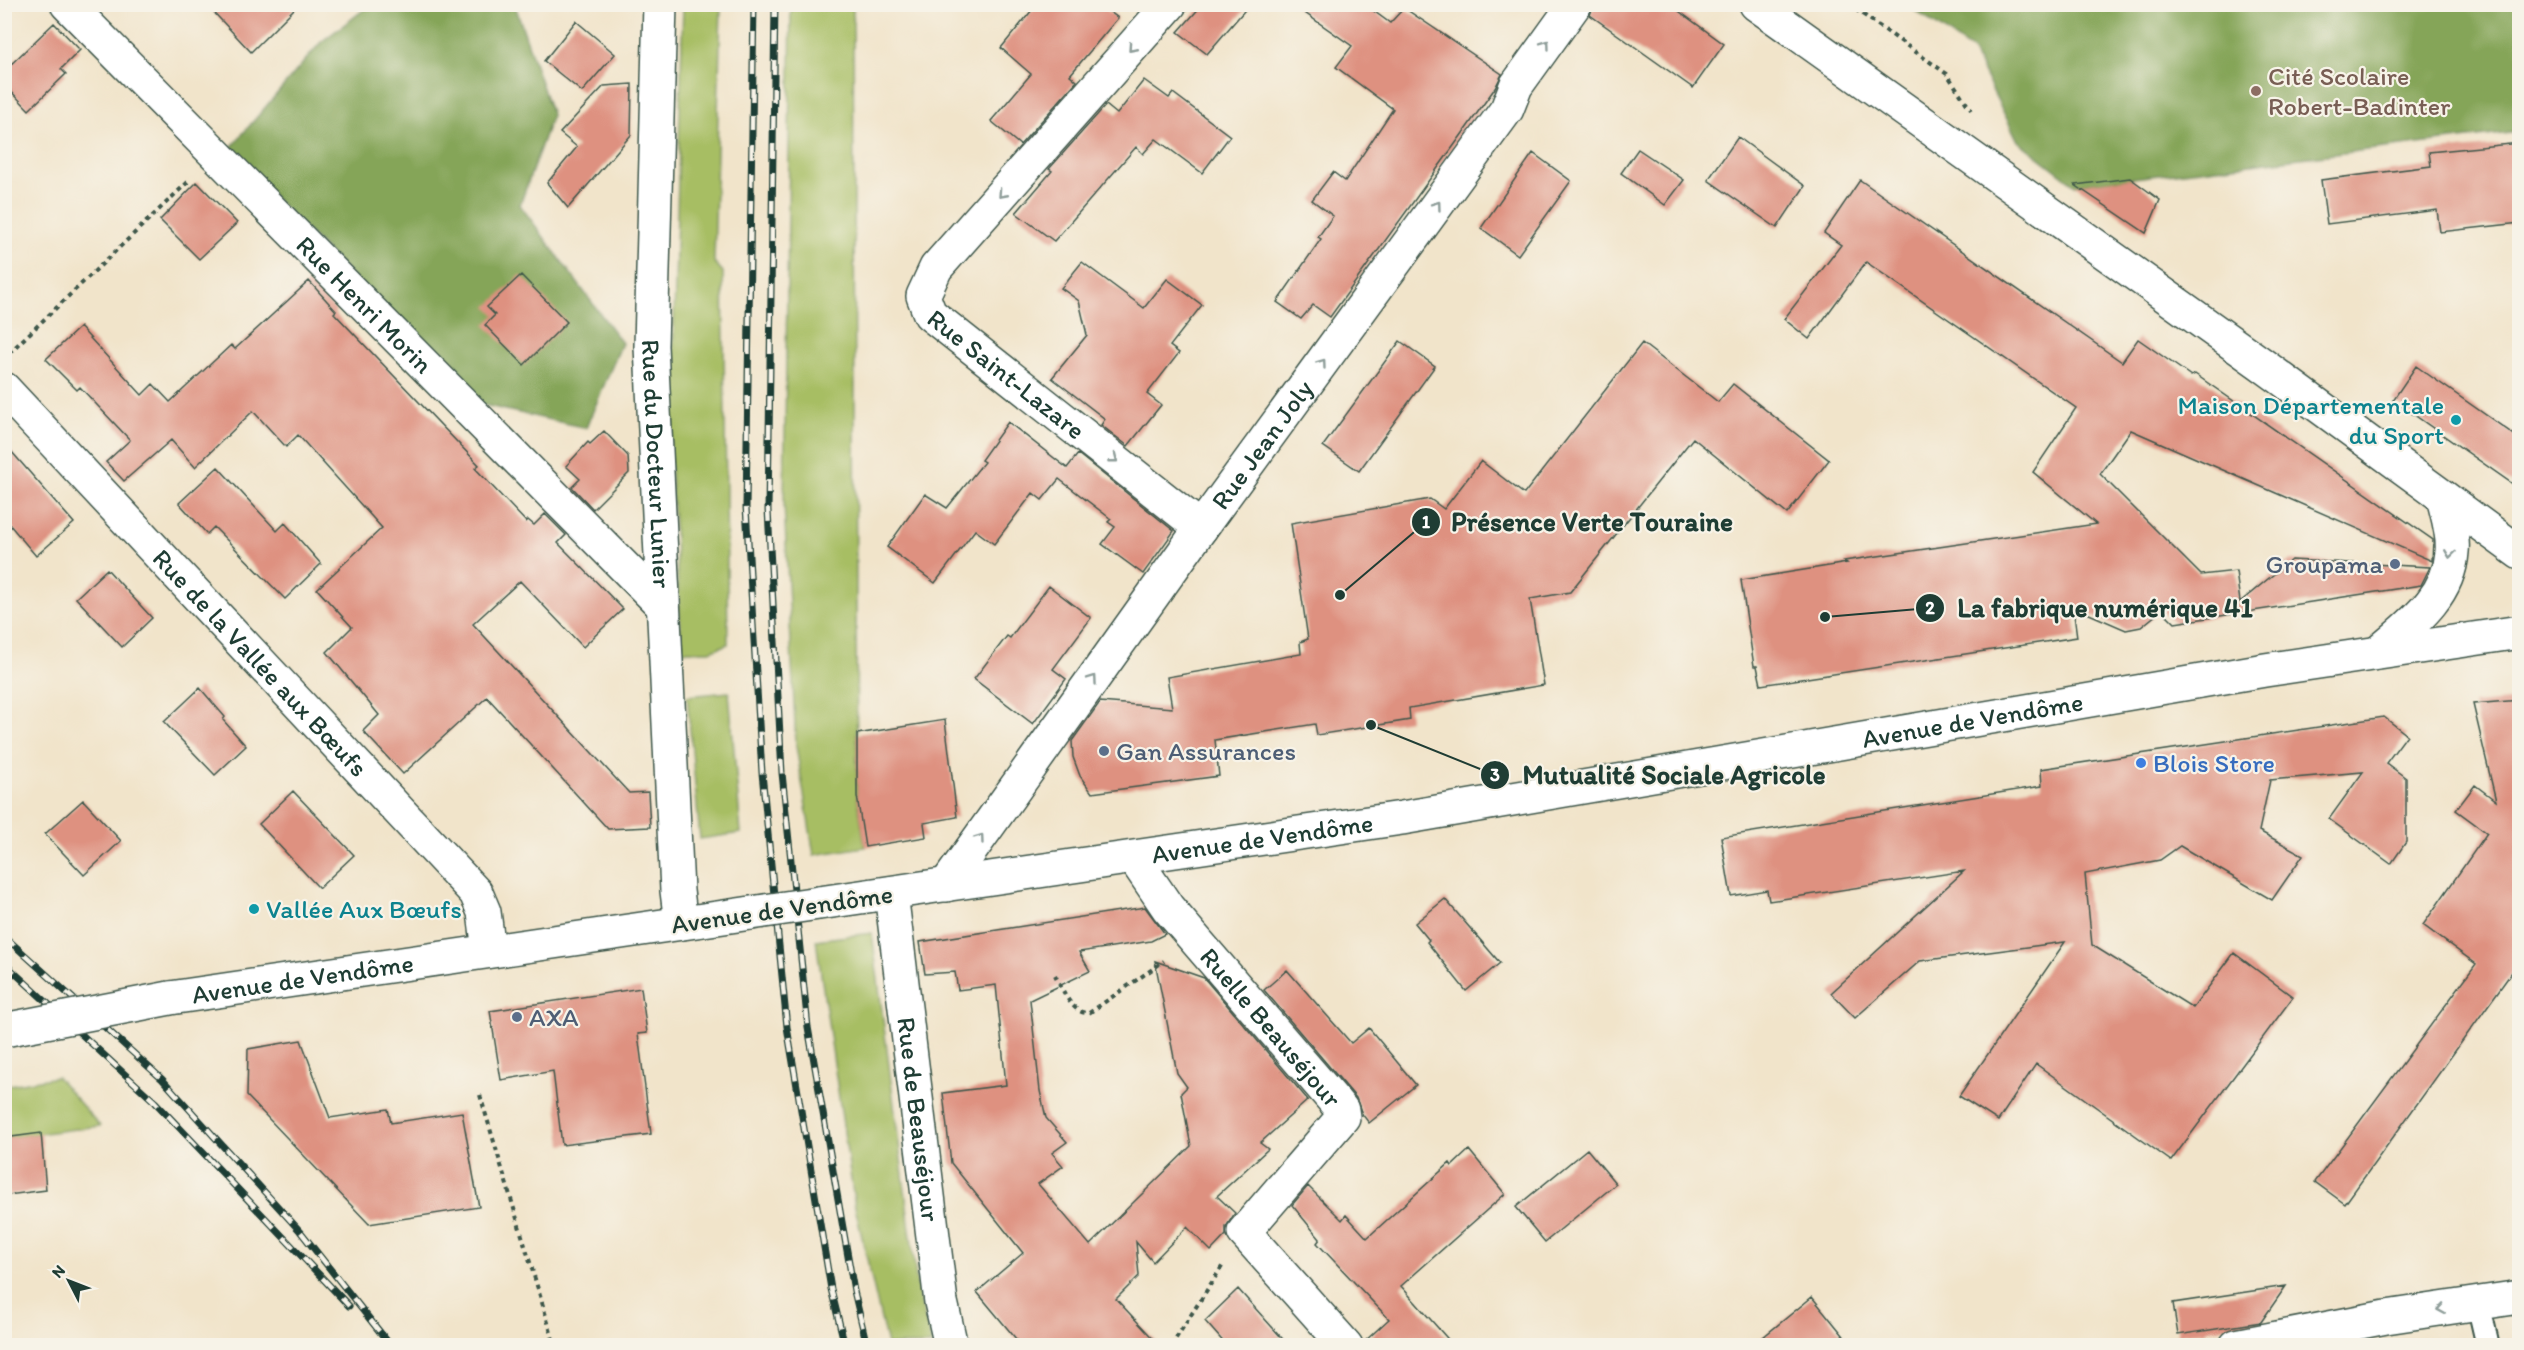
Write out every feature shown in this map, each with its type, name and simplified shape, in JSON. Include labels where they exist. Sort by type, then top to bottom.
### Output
[{"type":"street","name":"Rue Henri Morin","points":[[67,4],[661,604]]},
{"type":"street","name":"Rue du Docteur Lunier","points":[[660,4],[651,346],[661,604],[676,884],[681,923]]},
{"type":"street","name":"Rue Saint-Lazare","points":[[1170,4],[936,268],[923,296],[930,314],[1201,528]]},
{"type":"street","name":"Rue Jean Joly","points":[[945,885],[1201,528],[1507,109],[1516,86],[1575,4]]},
{"type":"street","points":[[1755,4],[2260,363],[2520,553]]},
{"type":"street","name":"Rue de la Vallée aux Bœufs","points":[[4,389],[476,893],[484,912],[489,951]]},
{"type":"street","points":[[2380,651],[2432,606],[2445,575],[2452,554],[2451,531],[2443,497]]},
{"type":"street","name":"Avenue de Vendôme","points":[[4,1030],[170,998],[1402,818],[2380,651],[2520,632]]},
{"type":"street","name":"Ruelle Beauséjour","points":[[1134,858],[1168,908],[1342,1110],[1343,1117],[1244,1232]]},
{"type":"street","name":"Rue de Beauséjour","points":[[891,893],[894,934],[941,1302],[951,1346]]},
{"type":"street","points":[[1244,1232],[1346,1346]]},
{"type":"street","points":[[2236,1346],[2520,1296]]},
{"type":"lane","points":[[2478,1303],[2488,1346]]},
{"type":"path","points":[[4,358],[191,179]]},
{"type":"path","name":"Ruelle Beauséjour","points":[[1055,975],[1075,1010],[1081,1014],[1089,1013],[1195,939]]},
{"type":"path","points":[[480,1095],[555,1346]]},
{"type":"path","points":[[1171,1346],[1244,1232]]},
{"type":"green space","points":[[370,5],[515,5],[552,115],[520,205],[622,343],[586,428],[479,404],[228,151],[321,42]]},
{"type":"green space","points":[[683,5],[721,5],[714,262],[723,272],[728,644],[710,651],[682,651],[670,460]]},
{"type":"green space","points":[[791,5],[853,5],[857,796],[865,847],[814,855],[796,746],[784,503]]},
{"type":"green space","name":"Cité Scolaire Robert-Badinter","points":[[1907,5],[2519,5],[2519,132],[2075,185],[2018,141],[1972,50]]},
{"type":"green space","points":[[729,692],[741,833],[700,839],[687,696]]},
{"type":"green space","points":[[872,933],[918,1292],[932,1345],[887,1345],[855,1207],[816,940]]},
{"type":"green space","points":[[57,1077],[100,1126],[5,1138],[4,1086]]},
{"type":"building","points":[[206,4],[299,4],[251,52]]},
{"type":"building","points":[[1037,4],[1099,4],[1118,18],[1070,75],[1077,81],[1020,145],[991,121],[1031,74],[1001,48]]},
{"type":"building","points":[[1203,4],[1250,4],[1207,54],[1178,32]]},
{"type":"building","points":[[1292,4],[1364,4],[1390,23],[1404,8],[1502,74],[1495,88],[1330,317],[1313,305],[1301,319],[1277,302],[1321,239],[1318,237],[1333,216],[1312,200],[1333,172],[1345,181],[1393,109],[1336,67],[1352,46]]},
{"type":"building","points":[[1594,4],[1669,4],[1724,44],[1693,88],[1590,15]]},
{"type":"building","points":[[576,21],[615,54],[582,92],[544,61]]},
{"type":"building","points":[[54,23],[80,50],[61,69],[66,74],[29,110],[4,84],[4,71]]},
{"type":"building","points":[[1144,80],[1169,98],[1173,93],[1230,136],[1202,173],[1156,139],[1143,154],[1136,147],[1054,241],[1016,213],[1052,171],[1049,169],[1106,105],[1117,114]]},
{"type":"building","points":[[632,84],[631,135],[568,208],[547,183],[577,147],[560,133],[604,86]]},
{"type":"building","points":[[1738,137],[1805,186],[1777,228],[1708,180]]},
{"type":"building","points":[[2520,143],[2520,223],[2440,232],[2437,210],[2327,224],[2321,180],[2431,166],[2429,152]]},
{"type":"building","points":[[1638,149],[1684,180],[1665,205],[1621,173]]},
{"type":"building","points":[[1533,153],[1571,181],[1518,255],[1481,228]]},
{"type":"building","points":[[2130,178],[2160,200],[2146,233],[2075,185]]},
{"type":"building","points":[[1860,180],[2122,362],[2138,339],[2191,376],[2195,374],[2433,540],[2432,561],[2131,430],[2100,474],[2201,575],[2236,571],[2240,602],[2291,560],[2430,567],[2421,585],[2175,623],[2162,610],[2141,627],[2126,630],[2073,607],[2077,637],[1761,685],[1757,666],[1754,666],[1741,580],[1847,563],[1844,561],[2096,524],[2033,472],[2076,408],[1866,262],[1809,339],[1784,319],[1841,245],[1824,233]]},
{"type":"building","points":[[197,182],[237,223],[199,259],[160,220]]},
{"type":"building","points":[[1082,262],[1144,308],[1167,279],[1202,305],[1170,346],[1179,353],[1147,394],[1161,405],[1128,446],[1101,425],[1105,419],[1052,378],[1087,335],[1079,301],[1061,288]]},
{"type":"building","points":[[521,275],[567,322],[524,365],[485,325],[495,315],[487,307]]},
{"type":"building","points":[[309,281],[336,311],[334,313],[479,465],[475,468],[526,522],[528,520],[534,525],[545,514],[566,535],[558,543],[623,609],[583,647],[520,581],[473,624],[629,793],[648,792],[650,827],[608,829],[487,697],[403,774],[363,731],[379,715],[327,652],[352,627],[317,589],[382,528],[298,435],[286,447],[253,411],[195,467],[171,440],[124,481],[106,462],[130,440],[80,387],[77,390],[46,359],[80,327],[142,395],[153,384],[170,402],[231,345],[235,349]]},
{"type":"building","points":[[1400,341],[1435,366],[1359,471],[1323,446]]},
{"type":"building","points":[[1642,343],[1718,402],[1733,384],[1829,460],[1787,514],[1693,438],[1570,592],[1530,599],[1544,685],[1409,708],[1410,720],[1317,735],[1315,724],[1215,740],[1219,776],[1092,793],[1080,776],[1073,757],[1072,741],[1100,702],[1172,708],[1167,677],[1301,654],[1300,642],[1308,639],[1291,523],[1430,499],[1444,509],[1481,461],[1524,494]]},
{"type":"building","name":"Maison Départementale du Sport","points":[[2416,366],[2520,439],[2520,489],[2393,400]]},
{"type":"building","points":[[1008,422],[1067,468],[1078,454],[1174,531],[1143,574],[1102,544],[1115,527],[1108,522],[1111,519],[1059,479],[1042,500],[1033,493],[994,544],[975,530],[935,583],[887,547],[925,494],[947,508],[984,462],[981,460]]},
{"type":"building","points":[[604,431],[628,456],[629,473],[593,509],[572,487],[580,479],[566,466],[588,442],[590,444]]},
{"type":"building","points":[[4,443],[74,523],[36,556],[4,518]]},
{"type":"building","points":[[218,467],[277,531],[285,523],[321,564],[285,599],[214,527],[207,534],[179,503]]},
{"type":"building","points":[[107,569],[152,618],[122,647],[76,598]]},
{"type":"building","points":[[1049,586],[1091,618],[1053,669],[1066,679],[1033,724],[974,679],[1007,636],[1010,638]]},
{"type":"building","points":[[200,688],[225,717],[223,720],[246,746],[215,775],[164,722]]},
{"type":"building","points":[[2520,700],[2520,961],[2345,1204],[2315,1182],[2476,964],[2423,925],[2487,833],[2456,810],[2475,785],[2496,801],[2473,704]]},
{"type":"building","points":[[2384,717],[2407,735],[2386,763],[2406,778],[2406,842],[2391,864],[2329,819],[2363,772],[2270,780],[2259,831],[2303,855],[2272,900],[2180,846],[2160,860],[2085,874],[2092,945],[2193,1008],[2234,953],[2293,997],[2171,1161],[2036,1064],[1998,1121],[1959,1096],[2065,942],[1920,961],[1855,1018],[1831,993],[1964,871],[1769,901],[1767,890],[1731,896],[1721,837],[2042,786],[2041,769]]},
{"type":"building","points":[[945,720],[957,817],[924,823],[926,837],[865,847],[857,796],[857,734]]},
{"type":"building","points":[[293,791],[354,855],[319,888],[259,824]]},
{"type":"building","points":[[83,800],[121,841],[84,875],[45,834]]},
{"type":"building","points":[[1445,899],[1500,963],[1466,991],[1415,923]]},
{"type":"building","points":[[1145,907],[1165,934],[1151,941],[1079,952],[1090,971],[1030,1000],[1040,1091],[1046,1118],[1067,1142],[1052,1153],[1063,1166],[1038,1184],[1090,1245],[1191,1146],[1181,1093],[1187,1087],[1177,1073],[1155,961],[1204,978],[1308,1100],[1260,1143],[1268,1149],[1217,1196],[1235,1213],[1226,1227],[1226,1235],[1211,1251],[1187,1227],[1153,1262],[1136,1242],[1139,1276],[1116,1299],[1160,1346],[1022,1346],[977,1292],[1023,1253],[951,1163],[943,1093],[1006,1085],[996,985],[958,990],[955,972],[925,974],[920,942]]},
{"type":"building","points":[[1287,970],[1351,1043],[1369,1028],[1416,1085],[1369,1123],[1362,1114],[1356,1098],[1264,990]]},
{"type":"building","points":[[641,988],[647,1033],[638,1034],[651,1134],[562,1145],[553,1071],[501,1080],[490,1011]]},
{"type":"building","points":[[301,1040],[330,1118],[388,1109],[391,1123],[462,1112],[479,1207],[369,1224],[247,1096],[248,1049]]},
{"type":"building","points":[[41,1133],[46,1190],[8,1195],[4,1138]]},
{"type":"building","points":[[1587,1149],[1616,1184],[1545,1242],[1516,1207]]},
{"type":"building","points":[[1469,1150],[1505,1194],[1401,1286],[1454,1346],[1364,1346],[1364,1342],[1389,1319],[1317,1243],[1320,1239],[1292,1205],[1308,1186],[1342,1220],[1346,1215],[1367,1238],[1450,1163],[1452,1166]]},
{"type":"building","points":[[2286,1286],[2261,1322],[2178,1335],[2173,1303]]},
{"type":"building","points":[[1238,1289],[1289,1346],[1227,1346],[1205,1321]]},
{"type":"building","points":[[1812,1297],[1852,1346],[1752,1346]]},
{"type":"railway","points":[[754,4],[746,507],[762,773],[787,1027],[831,1289],[845,1346]]},
{"type":"railway","points":[[775,4],[768,510],[782,773],[808,1027],[854,1291],[867,1346]]},
{"type":"railway","points":[[4,936],[162,1079],[300,1231],[391,1346]]},
{"type":"railway","points":[[4,963],[155,1102],[349,1306]]},
{"type":"place","name":"Cité Scolaire Robert-Badinter","points":[[2256,91]]},
{"type":"place","name":"Maison Départementale du Sport","points":[[2456,420]]},
{"type":"place","name":"Groupama","points":[[2395,564]]},
{"type":"place","name":"Présence Verte Touraine","points":[[1340,595]]},
{"type":"place","name":"La fabrique numérique 41","points":[[1825,617]]},
{"type":"place","name":"Mutualité Sociale Agricole","points":[[1371,725]]},
{"type":"place","name":"Gan Assurances","points":[[1104,751]]},
{"type":"place","name":"Blois Store","points":[[2141,763]]},
{"type":"place","name":"Vallée Aux Bœufs","points":[[254,909]]},
{"type":"place","name":"AXA","points":[[517,1017]]}]
